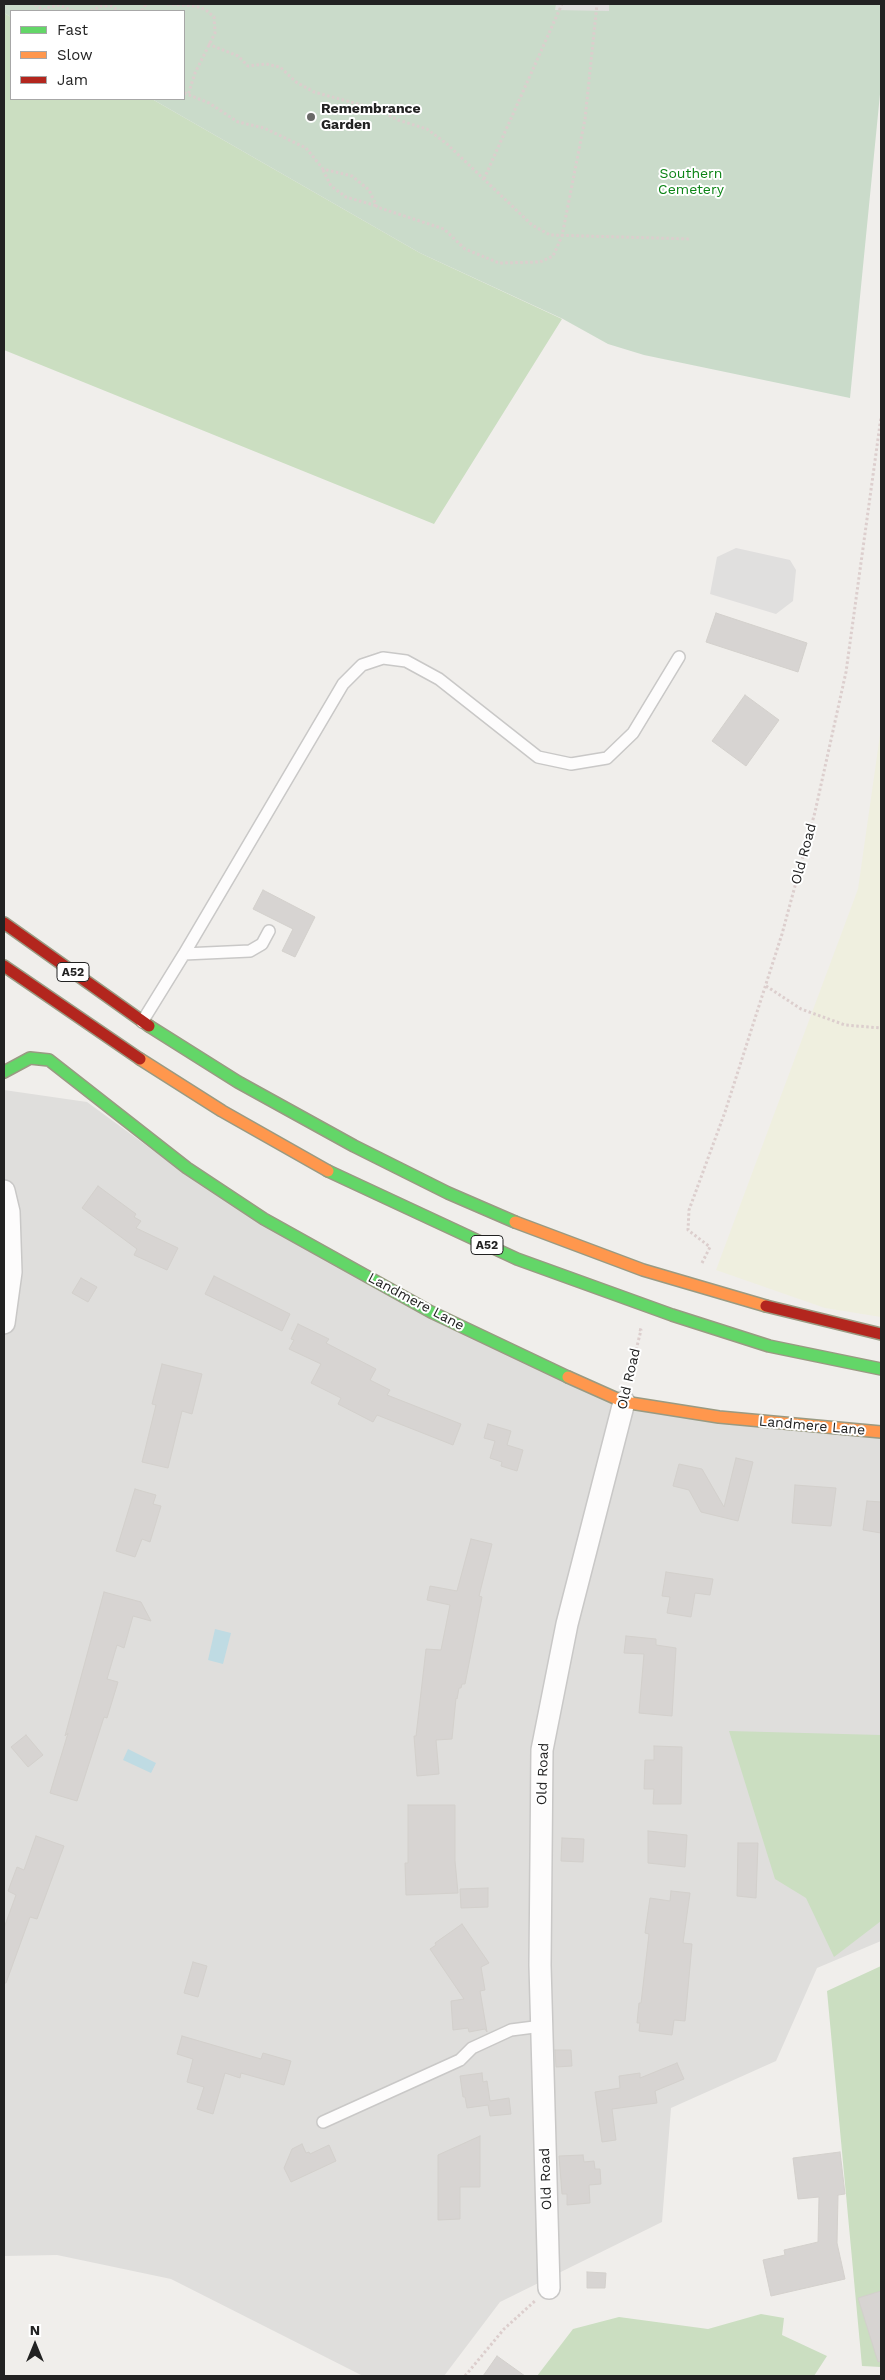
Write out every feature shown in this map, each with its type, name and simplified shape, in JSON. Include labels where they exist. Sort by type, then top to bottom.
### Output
[{"type":"main road","name":"A52","points":[[4,923],[142,1022],[238,1082],[354,1146],[448,1193],[528,1228],[608,1259],[778,1310],[881,1334]]},
{"type":"main road","name":"A52","points":[[4,966],[123,1048],[222,1111],[338,1177],[434,1222],[517,1259],[672,1315],[769,1346],[881,1369]]},
{"type":"main road","name":"Landmere Lane","points":[[4,1072],[30,1058],[49,1060],[187,1168],[264,1219],[431,1312],[499,1346],[624,1402],[719,1418],[881,1432]]},
{"type":"street","points":[[4,1191],[9,1212],[10,1284],[4,1322]]},
{"type":"street","name":"Old Road","points":[[549,2288],[540,1957],[542,1750],[567,1624],[624,1402]]},
{"type":"lane","points":[[142,1022],[343,684],[362,666],[383,658],[406,661],[439,679],[538,758],[571,764],[607,758],[633,733],[679,657]]},
{"type":"lane","points":[[184,954],[250,951],[262,944],[269,931]]},
{"type":"lane","points":[[323,2122],[460,2060],[472,2048],[511,2030],[542,2026]]},
{"type":"path","points":[[167,4],[196,6],[206,10],[214,17],[215,33],[195,73],[188,95]]},
{"type":"path","points":[[484,179],[562,4]]},
{"type":"path","points":[[185,94],[209,103],[238,122],[264,128],[306,148],[323,169],[331,186],[346,197],[444,229],[465,249],[499,263],[540,262],[553,256],[562,236],[585,119],[597,4]]},
{"type":"path","points":[[46,10],[59,5],[71,10]]},
{"type":"path","points":[[93,10],[101,6],[115,6]]},
{"type":"path","points":[[208,44],[238,56],[248,66],[266,64],[280,66],[296,82],[314,92],[376,110],[398,120],[427,129],[447,144],[532,225],[550,235],[691,239]]},
{"type":"path","points":[[323,169],[352,176],[369,190],[377,206]]},
{"type":"path","name":"Old Road","points":[[700,1266],[710,1247],[688,1230],[689,1210],[725,1112],[766,986],[815,812],[846,672],[881,417]]},
{"type":"path","points":[[766,986],[800,1009],[845,1025],[881,1028]]},
{"type":"path","name":"Old Road","points":[[624,1402],[641,1330],[632,1327]]},
{"type":"path","points":[[465,2376],[504,2329],[549,2288]]},
{"type":"shaded area","points":[[556,4],[609,4],[609,11],[555,10]]},
{"type":"shaded area","points":[[736,548],[790,560],[796,570],[793,601],[776,614],[710,594],[717,557]]},
{"type":"shaded area","points":[[4,1090],[87,1102],[199,1184],[615,1403],[881,1436],[881,1941],[817,1968],[776,2061],[671,2108],[662,2222],[500,2302],[444,2376],[363,2376],[171,2279],[57,2255],[4,2256]]},
{"type":"green space","name":"Southern Cemetery","points":[[4,4],[881,4],[881,84],[850,398],[644,355],[608,344],[563,319],[420,253],[154,100],[185,100],[185,10],[10,10],[10,16],[4,13]]},
{"type":"green space","points":[[4,13],[10,16],[10,100],[154,100],[420,253],[562,319],[434,524],[4,350]]},
{"type":"green space","points":[[881,728],[881,1317],[825,1308],[716,1270],[858,889]]},
{"type":"green space","points":[[729,1731],[881,1735],[881,1921],[834,1957],[806,1898],[775,1879]]},
{"type":"green space","points":[[881,1966],[881,2367],[862,2366],[827,1991]]},
{"type":"green space","points":[[761,2314],[784,2318],[782,2335],[827,2356],[814,2376],[537,2376],[573,2329],[619,2317],[708,2329]]},
{"type":"water","points":[[215,1629],[231,1633],[223,1664],[208,1660]]},
{"type":"water","points":[[128,1749],[156,1763],[151,1773],[123,1760]]},
{"type":"building","points":[[716,613],[807,643],[798,672],[706,642]]},
{"type":"building","points":[[745,695],[779,720],[746,766],[712,741]]},
{"type":"building","points":[[263,890],[315,917],[295,957],[282,951],[293,929],[253,909]]},
{"type":"building","points":[[98,1186],[136,1214],[134,1217],[141,1221],[136,1228],[178,1248],[167,1270],[134,1255],[137,1249],[82,1208]]},
{"type":"building","points":[[214,1276],[290,1314],[282,1331],[205,1294]]},
{"type":"building","points":[[81,1278],[97,1287],[88,1302],[72,1293]]},
{"type":"building","points":[[298,1324],[329,1339],[326,1343],[376,1369],[370,1380],[390,1390],[387,1395],[461,1424],[453,1445],[377,1415],[373,1422],[338,1404],[341,1398],[311,1383],[321,1364],[289,1349],[294,1340],[291,1339]]},
{"type":"building","points":[[162,1364],[202,1374],[192,1414],[182,1411],[168,1468],[142,1462],[156,1405],[152,1404]]},
{"type":"building","points":[[488,1424],[511,1431],[507,1445],[523,1450],[517,1471],[501,1466],[502,1462],[490,1458],[495,1441],[484,1438]]},
{"type":"building","points":[[736,1458],[753,1462],[738,1521],[701,1512],[689,1490],[673,1486],[679,1464],[702,1469],[724,1507]]},
{"type":"building","points":[[795,1485],[836,1488],[831,1526],[792,1523]]},
{"type":"building","points":[[135,1489],[156,1495],[153,1504],[161,1506],[150,1542],[142,1539],[135,1557],[116,1551]]},
{"type":"building","points":[[867,1501],[881,1502],[881,1533],[863,1530]]},
{"type":"building","points":[[471,1539],[492,1544],[479,1596],[482,1597],[465,1684],[462,1684],[461,1688],[459,1688],[456,1698],[452,1739],[436,1740],[439,1774],[417,1776],[414,1736],[416,1736],[426,1649],[441,1650],[450,1605],[427,1600],[430,1586],[457,1591]]},
{"type":"building","points":[[666,1572],[713,1579],[710,1595],[695,1593],[691,1617],[667,1613],[670,1597],[662,1596]]},
{"type":"building","points":[[104,1592],[141,1602],[151,1621],[133,1616],[124,1648],[117,1645],[107,1679],[118,1682],[107,1718],[104,1717],[77,1801],[50,1793],[68,1733],[65,1736]]},
{"type":"building","points":[[626,1636],[656,1639],[656,1645],[676,1648],[672,1716],[639,1713],[644,1654],[624,1653]]},
{"type":"building","points":[[26,1735],[43,1755],[28,1767],[11,1747]]},
{"type":"building","points":[[654,1746],[682,1747],[681,1804],[653,1804],[654,1789],[644,1789],[645,1760],[654,1760]]},
{"type":"building","points":[[408,1805],[455,1805],[455,1861],[458,1893],[406,1895],[405,1863],[408,1863]]},
{"type":"building","points":[[648,1831],[687,1835],[685,1867],[648,1863]]},
{"type":"building","points":[[36,1836],[64,1846],[37,1919],[30,1917],[6,1983],[4,1983],[4,1928],[16,1895],[8,1891],[17,1867],[24,1870]]},
{"type":"building","points":[[562,1838],[584,1839],[583,1862],[561,1861]]},
{"type":"building","points":[[738,1843],[758,1843],[756,1898],[737,1896]]},
{"type":"building","points":[[488,1888],[488,1907],[461,1908],[460,1889]]},
{"type":"building","points":[[671,1891],[690,1893],[683,1943],[692,1944],[685,2021],[674,2020],[672,2035],[639,2031],[640,2023],[637,2023],[649,1934],[645,1933],[650,1898],[670,1901]]},
{"type":"building","points":[[462,1924],[489,1963],[481,1967],[485,1990],[480,1991],[487,2032],[485,2029],[469,2032],[468,2028],[453,2030],[451,2001],[464,1999],[430,1949],[436,1945],[435,1943]]},
{"type":"building","points":[[193,1962],[207,1966],[198,1997],[184,1993]]},
{"type":"building","points":[[182,2036],[261,2059],[263,2053],[291,2061],[284,2085],[241,2073],[240,2078],[225,2073],[213,2114],[197,2109],[204,2087],[187,2082],[193,2059],[177,2054]]},
{"type":"building","points":[[555,2050],[571,2050],[572,2066],[556,2067]]},
{"type":"building","points":[[677,2063],[684,2079],[655,2091],[657,2103],[612,2109],[616,2140],[602,2142],[595,2092],[620,2088],[619,2076],[640,2073],[640,2078]]},
{"type":"building","points":[[482,2073],[483,2082],[487,2081],[490,2101],[509,2098],[511,2114],[490,2116],[488,2105],[467,2108],[465,2097],[463,2097],[460,2076]]},
{"type":"building","points":[[480,2136],[480,2187],[460,2187],[460,2219],[438,2220],[438,2155]]},
{"type":"building","points":[[302,2144],[306,2153],[309,2152],[310,2154],[329,2145],[336,2161],[291,2182],[284,2168],[292,2149]]},
{"type":"building","points":[[840,2152],[845,2194],[838,2195],[837,2243],[845,2279],[771,2296],[763,2260],[785,2255],[784,2250],[818,2242],[819,2197],[798,2199],[793,2158]]},
{"type":"building","points":[[583,2155],[584,2162],[594,2161],[595,2169],[600,2169],[601,2184],[589,2185],[590,2203],[567,2205],[567,2194],[562,2194],[559,2156]]},
{"type":"building","points":[[587,2272],[606,2273],[605,2288],[587,2288]]},
{"type":"building","points":[[881,2291],[881,2361],[878,2362],[858,2298]]},
{"type":"building","points":[[497,2356],[525,2376],[483,2376]]},
{"type":"traffic: fast","points":[[149,1026],[238,1082],[354,1146],[448,1193],[515,1222]]},
{"type":"traffic: fast","points":[[4,1072],[30,1058],[49,1060],[187,1168],[264,1219],[431,1312],[568,1377]]},
{"type":"traffic: fast","points":[[328,1171],[517,1259],[672,1315],[769,1346],[881,1369]]},
{"type":"traffic: slow","points":[[140,1059],[222,1111],[328,1171]]},
{"type":"traffic: slow","points":[[515,1222],[643,1270],[766,1306]]},
{"type":"traffic: slow","points":[[568,1377],[624,1402],[719,1417],[881,1432]]},
{"type":"traffic: jam","points":[[4,923],[149,1026]]},
{"type":"traffic: jam","points":[[4,966],[140,1059]]},
{"type":"traffic: jam","points":[[766,1306],[881,1334]]},
{"type":"place","name":"Remembrance Garden","points":[[311,117]]}]
